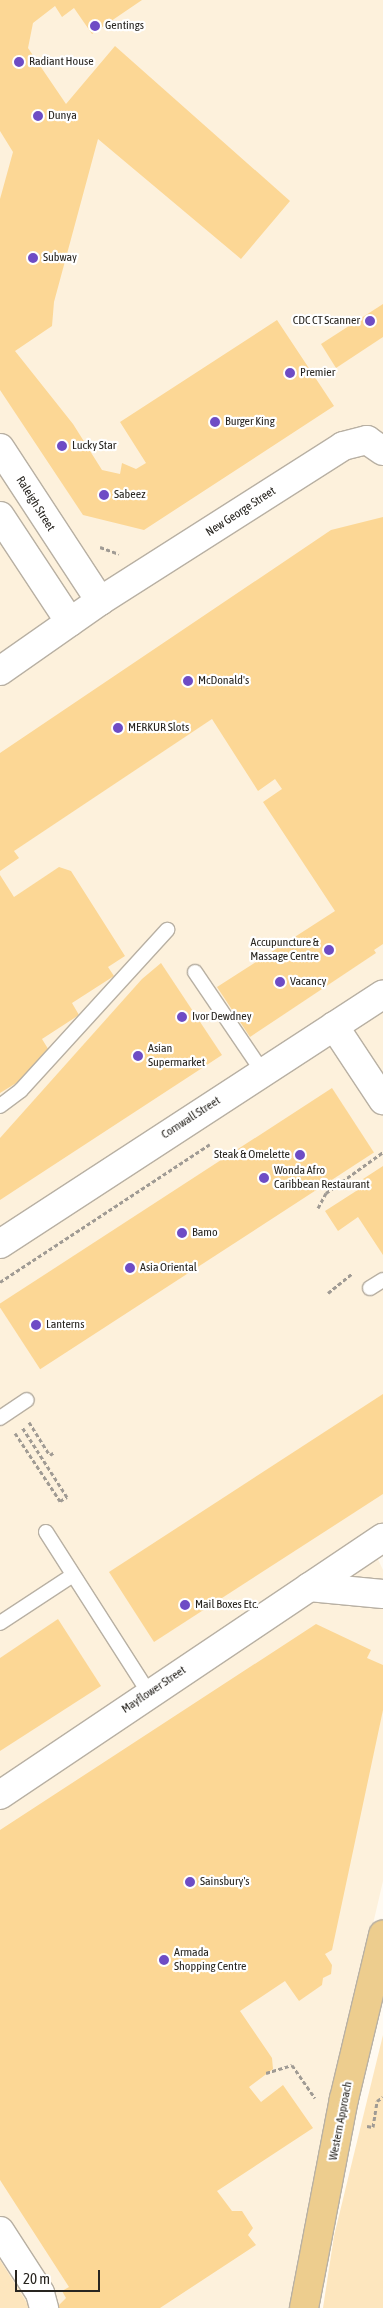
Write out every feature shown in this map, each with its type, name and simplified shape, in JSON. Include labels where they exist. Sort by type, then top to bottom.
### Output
[{"type":"main road","name":"Western Approach","points":[[304,2308],[344,2099],[383,1935]]},
{"type":"street","name":"New George Street","points":[[0,671],[100,601],[343,446],[367,440],[383,451]]},
{"type":"street","name":"Raleigh Street","points":[[0,448],[100,601]]},
{"type":"street","points":[[0,516],[70,622]]},
{"type":"street","name":"Cornwall Street","points":[[0,1244],[262,1071],[383,994]]},
{"type":"street","points":[[334,1026],[383,1100]]},
{"type":"street","name":"Mayflower Street","points":[[0,1795],[149,1693],[383,1538]]},
{"type":"street","points":[[310,1587],[383,1594]]},
{"type":"street","points":[[0,2231],[40,2293],[44,2308]]},
{"type":"lane","points":[[0,1106],[21,1090],[167,930]]},
{"type":"lane","points":[[195,972],[262,1071]]},
{"type":"lane","points":[[370,1288],[383,1280]]},
{"type":"lane","points":[[2,1416],[27,1400]]},
{"type":"lane","points":[[46,1532],[149,1693]]},
{"type":"lane","points":[[0,1623],[73,1575]]},
{"type":"path","points":[[0,1282],[212,1142]]},
{"type":"path","points":[[318,1208],[326,1193],[383,1152]]},
{"type":"path","points":[[328,1293],[357,1270]]},
{"type":"path","points":[[2,1416],[60,1502],[67,1497],[20,1423],[27,1418],[50,1455],[53,1453]]},
{"type":"path","points":[[266,2073],[292,2065],[318,2102]]},
{"type":"shaded area","points":[[0,0],[383,0],[383,1546],[376,1555],[383,1570],[383,1881],[318,2161],[294,2308],[0,2308]]},
{"type":"shaded area","points":[[383,2035],[383,2308],[323,2308],[334,2236]]},
{"type":"shaded area","points":[[0,2260],[30,2308],[0,2308]]},
{"type":"building","points":[[0,0],[142,0],[92,34],[74,8],[62,17],[55,6],[33,23],[28,48],[66,104],[115,46],[290,201],[241,259],[98,139],[54,302],[52,326],[15,351],[73,424],[102,470],[120,474],[122,463],[136,469],[146,463],[120,422],[277,320],[334,406],[144,530],[83,515],[0,390],[0,199],[13,152],[0,131]]},
{"type":"building","name":"CDC CT Scanner","points":[[383,304],[383,337],[336,368],[321,344]]},
{"type":"building","points":[[383,517],[383,944],[374,950],[376,953],[250,1037],[217,987],[335,911],[263,802],[282,789],[275,779],[258,791],[212,719],[14,851],[19,858],[0,871],[0,753],[331,530]]},
{"type":"building","points":[[59,867],[71,871],[125,956],[108,967],[114,976],[72,1003],[79,1015],[42,1039],[50,1052],[31,1074],[0,1093],[0,875],[14,897]]},
{"type":"building","points":[[161,963],[222,1055],[0,1200],[0,1138],[142,979]]},
{"type":"building","points":[[332,1088],[374,1153],[40,1369],[0,1308],[0,1304]]},
{"type":"building","points":[[383,1166],[383,1255],[358,1217],[338,1231],[325,1211],[367,1184],[363,1179]]},
{"type":"building","points":[[383,1394],[383,1494],[154,1642],[109,1572]]},
{"type":"building","points":[[58,1619],[101,1686],[0,1751],[0,1658]]},
{"type":"building","name":"Armada Shopping Centre","points":[[316,1624],[371,1650],[367,1658],[383,1665],[383,1710],[332,1950],[325,1954],[332,1965],[331,1974],[323,1978],[322,1985],[299,2001],[285,1981],[240,2011],[272,2058],[273,2069],[249,2087],[261,2102],[283,2085],[313,2128],[217,2191],[232,2211],[242,2211],[253,2228],[248,2235],[256,2245],[160,2308],[56,2308],[66,2298],[62,2291],[69,2287],[0,2180],[0,1830]]},
{"type":"place","name":"Gentings","points":[[95,26]]},
{"type":"place","name":"Radiant House","points":[[19,62]]},
{"type":"place","name":"Dunya","points":[[38,116]]},
{"type":"place","name":"Subway","points":[[33,258]]},
{"type":"place","name":"CDC CT Scanner","points":[[370,321]]},
{"type":"place","name":"Premier","points":[[290,373]]},
{"type":"place","name":"Burger King","points":[[215,422]]},
{"type":"place","name":"Lucky Star","points":[[62,446]]},
{"type":"place","name":"Sabeez","points":[[104,495]]},
{"type":"place","name":"McDonald's","points":[[188,681]]},
{"type":"place","name":"MERKUR Slots","points":[[118,728]]},
{"type":"place","name":"Accupuncture & Massage Centre","points":[[329,950]]},
{"type":"place","name":"Vacancy","points":[[280,982]]},
{"type":"place","name":"Ivor Dewdney","points":[[182,1017]]},
{"type":"place","name":"Asian Supermarket","points":[[138,1056]]},
{"type":"place","name":"Steak & Omelette","points":[[300,1155]]},
{"type":"place","name":"Wonda Afro Caribbean Restaurant","points":[[264,1178]]},
{"type":"place","name":"Bamo","points":[[182,1233]]},
{"type":"place","name":"Asia Oriental","points":[[130,1268]]},
{"type":"place","name":"Lanterns","points":[[36,1325]]},
{"type":"place","name":"Mail Boxes Etc.","points":[[185,1605]]},
{"type":"place","name":"Sainsbury's","points":[[190,1882]]},
{"type":"place","name":"Armada Shopping Centre","points":[[164,1960]]}]
